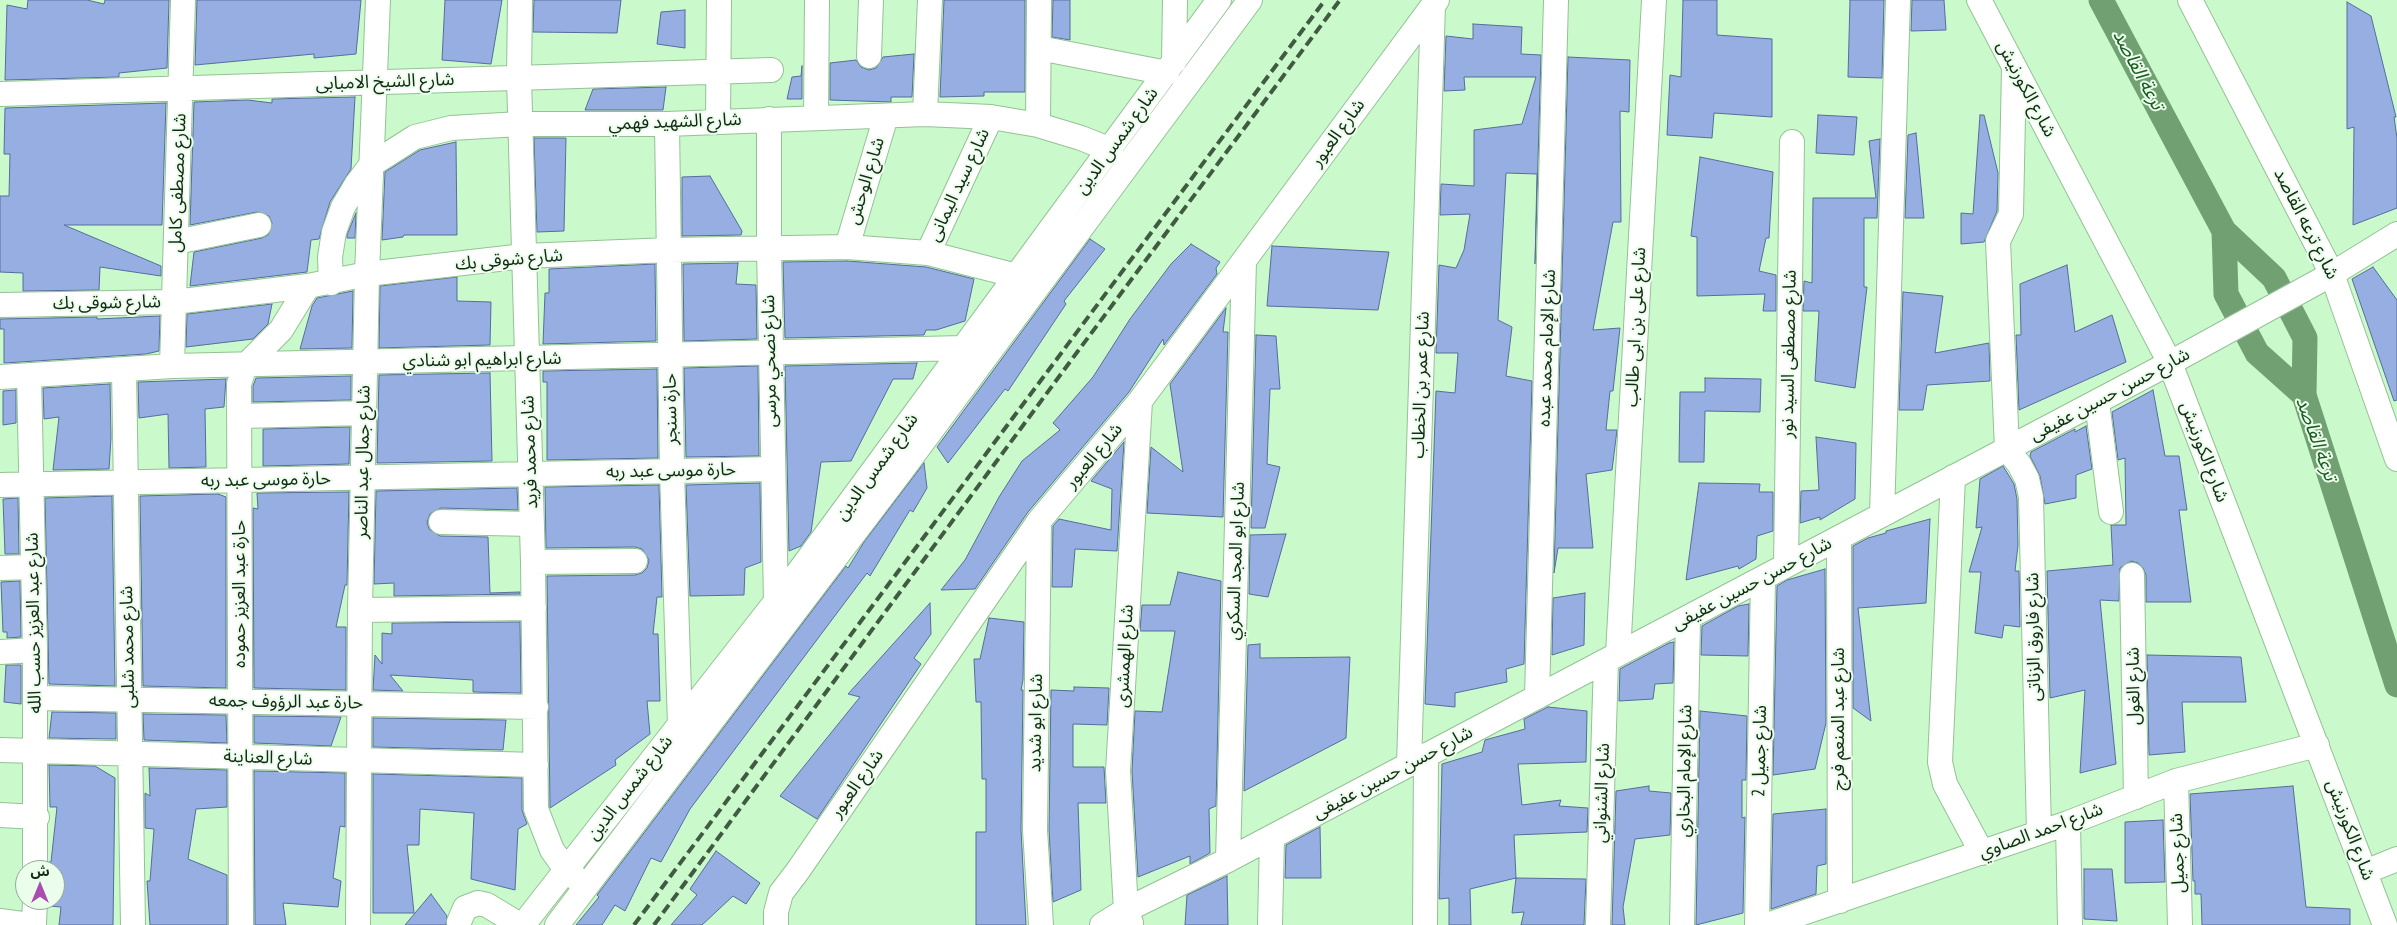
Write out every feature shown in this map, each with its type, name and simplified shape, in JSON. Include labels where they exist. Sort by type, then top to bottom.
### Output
[{"type":"street","name":"شارع مصطفى كامل","points":[[172,366],[183,0]]},
{"type":"street","name":"شارع جمال عبد الناصر","points":[[358,925],[360,610],[365,362],[378,0]]},
{"type":"street","name":"شارع محمد فريد","points":[[520,0],[519,78],[533,562],[536,809],[552,850],[566,870],[586,888]]},
{"type":"street","points":[[718,122],[719,0]]},
{"type":"street","points":[[816,117],[817,0]]},
{"type":"street","points":[[869,56],[871,0]]},
{"type":"street","points":[[925,114],[930,0]]},
{"type":"street","points":[[1038,125],[1039,0]]},
{"type":"street","points":[[1039,48],[1170,67],[1175,0]]},
{"type":"street","name":"شارع شمس الدين","points":[[522,925],[776,602],[1018,276],[1219,0]]},
{"type":"street","name":"شارع شمس الدين","points":[[557,925],[907,464],[1250,0]]},
{"type":"street","name":"شارع الإمام محمد عبده","points":[[1537,697],[1556,0]]},
{"type":"street","name":"شارع على بن ابى طالب","points":[[1612,657],[1654,0]]},
{"type":"street","points":[[1882,515],[1898,0]]},
{"type":"street","name":"شارع الكورنيش","points":[[1978,0],[2170,363],[2385,925]]},
{"type":"street","name":"شارع ترعه القاصد","points":[[2190,0],[2332,274],[2397,458]]},
{"type":"street","name":"شارع العبور","points":[[776,925],[776,912],[780,893],[797,872],[1039,521],[1140,401],[1435,3]]},
{"type":"street","name":"شارع عمر بن الخطاب","points":[[1425,925],[1417,760],[1435,3]]},
{"type":"street","points":[[2007,449],[1998,241],[2011,214],[2014,66]]},
{"type":"street","name":"شارع الشيخ الامبابى","points":[[0,94],[771,70]]},
{"type":"street","name":"شارع الشهيد فهمي","points":[[319,284],[330,257],[334,232],[343,207],[371,165],[415,137],[450,128],[520,124],[667,124],[925,114],[991,117],[1038,125],[1081,138],[1110,150]]},
{"type":"street","name":"شارع الوحش","points":[[847,247],[886,116]]},
{"type":"street","name":"شارع سيد اليمانى","points":[[928,254],[991,117]]},
{"type":"street","name":"شارع نصحي مرسى","points":[[769,119],[770,353],[776,602]]},
{"type":"street","name":"حارة سنجر","points":[[667,124],[672,471],[680,725]]},
{"type":"street","name":"شارع مصطفى السيد نور","points":[[1786,565],[1792,142]]},
{"type":"street","points":[[176,242],[259,225]]},
{"type":"street","name":"شارع حسن حسين عفيفى","points":[[1102,925],[1129,918],[1228,860],[2097,402],[2332,274],[2397,234]]},
{"type":"street","name":"شارع شوقى بك","points":[[0,305],[174,302],[319,284],[367,274],[524,256],[669,250],[847,247],[928,254],[1018,276]]},
{"type":"street","name":"شارع ابو المجد السكري","points":[[1228,860],[1244,261]]},
{"type":"street","points":[[245,366],[281,330],[319,284]]},
{"type":"street","name":"شارع ابراهيم ابو شنادي","points":[[0,377],[172,366],[527,360],[964,348]]},
{"type":"street","name":"حارة عبد العزيز حموده","points":[[241,925],[240,384],[245,366]]},
{"type":"street","name":"شارع محمد شلبى","points":[[124,370],[132,925]]},
{"type":"street","name":"شارع عبد العزيز حسب الله","points":[[29,376],[37,751],[36,860]]},
{"type":"street","name":"شارع الهمشرى","points":[[1129,918],[1118,771],[1140,401]]},
{"type":"street","points":[[2097,402],[2111,512]]},
{"type":"street","points":[[240,416],[364,413]]},
{"type":"street","name":"شارع فاروق الزناتى","points":[[2007,449],[2020,464],[2027,479],[2031,497],[2038,832]]},
{"type":"street","name":"حارة موسى عبد ربه","points":[[0,485],[772,469]]},
{"type":"street","points":[[1953,477],[1940,762],[1946,784],[1982,852]]},
{"type":"street","name":"شارع ابو شديد","points":[[1039,521],[1035,830],[1041,925]]},
{"type":"street","points":[[441,522],[532,524]]},
{"type":"street","name":"شارع عبد المنعم فرج","points":[[1832,910],[1839,538]]},
{"type":"street","points":[[533,562],[635,561]]},
{"type":"street","points":[[0,568],[33,567]]},
{"type":"street","name":"شارع الغول","points":[[2132,575],[2136,797]]},
{"type":"street","name":"شارع جميل 2","points":[[1757,925],[1763,578]]},
{"type":"street","points":[[360,610],[534,608]]},
{"type":"street","name":"شارع الإمام البخاري","points":[[1682,925],[1688,618]]},
{"type":"street","points":[[0,652],[35,650]]},
{"type":"street","name":"شارع الشنواني","points":[[1598,925],[1612,657]]},
{"type":"street","name":"حارة عبد الرؤوف جمعه","points":[[36,698],[536,707]]},
{"type":"street","name":"شارع احمد الصاوي","points":[[1767,925],[1832,910],[1982,852],[2068,823],[2176,781],[2317,745]]},
{"type":"street","name":"شارع العناينة","points":[[0,750],[536,765]]},
{"type":"street","name":"شارع جميل","points":[[2176,781],[2180,925]]},
{"type":"street","points":[[0,815],[37,817]]},
{"type":"street","points":[[2068,823],[2070,925]]},
{"type":"street","points":[[1270,925],[1272,837]]},
{"type":"street","points":[[2365,872],[2397,859]]},
{"type":"street","points":[[459,922],[465,908],[478,904],[487,905],[522,925]]},
{"type":"street","points":[[34,925],[35,910]]},
{"type":"street","points":[[0,921],[30,925]]},
{"type":"building","points":[[28,0],[87,0],[104,4],[105,0],[169,0],[167,68],[119,73],[119,77],[5,80],[7,5],[27,9]]},
{"type":"building","points":[[197,0],[361,0],[356,54],[314,58],[314,54],[195,65]]},
{"type":"building","points":[[445,0],[502,0],[491,64],[442,60]]},
{"type":"building","points":[[534,0],[621,0],[617,33],[533,32]]},
{"type":"building","points":[[944,0],[1025,0],[1025,92],[984,92],[984,96],[940,97]]},
{"type":"building","points":[[1053,0],[1070,0],[1070,40],[1052,37]]},
{"type":"building","points":[[1683,0],[1717,0],[1717,35],[1772,39],[1772,117],[1714,113],[1712,138],[1667,135],[1670,75],[1681,77]]},
{"type":"building","points":[[1850,0],[1884,0],[1882,78],[1848,77]]},
{"type":"building","points":[[1912,0],[1944,0],[1946,30],[1911,31]]},
{"type":"building","points":[[2347,2],[2371,16],[2396,117],[2394,117],[2397,138],[2397,208],[2353,225],[2354,127],[2347,129]]},
{"type":"building","points":[[685,10],[685,48],[657,44],[661,12]]},
{"type":"building","points":[[1473,24],[1522,27],[1521,54],[1541,55],[1535,264],[1537,174],[1506,173],[1498,320],[1512,327],[1506,376],[1532,381],[1524,664],[1506,669],[1507,682],[1455,693],[1455,707],[1425,704],[1436,391],[1455,393],[1458,353],[1436,353],[1439,265],[1456,268],[1464,250],[1470,214],[1440,215],[1441,184],[1474,186],[1474,130],[1522,124],[1536,77],[1464,77],[1465,90],[1444,91],[1446,36],[1473,39]]},
{"type":"building","points":[[914,54],[912,97],[891,97],[891,102],[830,100],[830,63],[856,60],[861,67],[869,70],[876,68],[883,57]]},
{"type":"building","points":[[1568,57],[1630,60],[1629,112],[1620,111],[1621,222],[1613,222],[1593,330],[1620,328],[1613,391],[1610,391],[1606,430],[1617,430],[1612,470],[1586,474],[1593,548],[1558,548],[1554,573]]},
{"type":"building","points":[[802,66],[802,99],[787,99],[792,77],[801,76]]},
{"type":"building","points":[[666,87],[663,110],[585,110],[593,89]]},
{"type":"building","points":[[355,97],[351,169],[330,202],[319,239],[311,240],[307,272],[190,286],[194,252],[262,238],[268,235],[272,223],[269,216],[257,212],[190,225],[194,102],[248,100],[272,103],[272,99]]},
{"type":"building","points":[[166,103],[162,225],[64,225],[161,266],[161,276],[100,267],[99,290],[23,291],[23,273],[0,272],[0,196],[9,196],[10,154],[4,154],[5,108]]},
{"type":"building","points":[[1818,115],[1857,117],[1854,155],[1816,153]]},
{"type":"building","points":[[1980,115],[1984,115],[1998,173],[1997,211],[1984,242],[1961,244],[1961,213],[1973,214]]},
{"type":"building","points":[[1916,133],[1924,218],[1905,218],[1908,135]]},
{"type":"building","points":[[534,138],[566,138],[564,231],[537,232]]},
{"type":"building","points":[[1880,139],[1877,218],[1864,218],[1864,287],[1867,287],[1855,388],[1815,381],[1819,311],[1803,311],[1804,281],[1812,283],[1813,198],[1876,198],[1869,141]]},
{"type":"building","points":[[456,142],[457,235],[404,235],[403,237],[382,240],[385,172],[420,150]]},
{"type":"building","points":[[1700,157],[1773,172],[1769,238],[1766,238],[1759,271],[1776,275],[1776,311],[1763,311],[1765,294],[1697,296],[1697,237],[1691,236]]},
{"type":"building","points":[[710,176],[742,231],[741,235],[682,236],[682,177]]},
{"type":"building","points":[[356,213],[355,238],[347,238],[347,235]]},
{"type":"building","points":[[1090,239],[1105,249],[1064,301],[1066,304],[1008,391],[1005,389],[948,463],[937,447]]},
{"type":"building","points":[[1191,244],[1220,262],[1216,268],[1217,274],[1164,345],[1163,339],[1129,392],[1028,512],[975,589],[941,590],[965,560],[999,497],[1022,461],[1060,430],[1053,423],[1093,377],[1130,319],[1171,264]]},
{"type":"building","points":[[1272,246],[1389,252],[1378,310],[1267,306]]},
{"type":"building","points":[[847,261],[926,267],[974,279],[965,321],[936,330],[926,330],[924,335],[785,338],[783,262]]},
{"type":"building","points":[[738,263],[736,284],[756,285],[757,339],[684,341],[683,264]]},
{"type":"building","points":[[655,264],[656,341],[543,344],[545,293],[549,293],[549,269]]},
{"type":"building","points":[[2067,265],[2075,332],[2112,315],[2126,362],[2019,410],[2016,335],[2021,335],[2020,284]]},
{"type":"building","points":[[2373,267],[2397,300],[2397,400],[2394,401],[2352,279]]},
{"type":"building","points":[[457,277],[457,301],[491,302],[490,345],[379,348],[380,286]]},
{"type":"building","points":[[353,291],[352,348],[300,349],[312,306],[317,298]]},
{"type":"building","points":[[1903,292],[1943,296],[1935,353],[1989,343],[1990,381],[1927,385],[1923,410],[1899,410]]},
{"type":"building","points":[[272,304],[268,324],[253,339],[186,347],[187,314]]},
{"type":"building","points":[[1226,308],[1223,332],[1228,332],[1223,517],[1147,513],[1151,447],[1183,472],[1170,384]]},
{"type":"building","points":[[160,316],[159,351],[146,354],[4,363],[4,329],[0,329],[0,319],[97,317],[97,319]]},
{"type":"building","points":[[1256,335],[1276,336],[1280,389],[1270,389],[1267,464],[1280,467],[1265,528],[1251,528]]},
{"type":"building","points":[[917,363],[913,379],[893,379],[851,461],[821,462],[811,532],[801,546],[789,551],[785,366]]},
{"type":"building","points":[[758,366],[759,456],[686,457],[684,368]]},
{"type":"building","points":[[657,369],[658,458],[547,460],[547,382],[543,382],[543,371]]},
{"type":"building","points":[[490,373],[492,461],[377,463],[379,375]]},
{"type":"building","points":[[351,376],[351,400],[253,402],[253,386],[256,378]]},
{"type":"building","points":[[1705,378],[1761,379],[1760,412],[1705,411],[1704,462],[1679,462],[1680,392],[1705,392]]},
{"type":"building","points":[[226,379],[224,407],[205,409],[206,467],[169,468],[168,414],[139,418],[138,382]]},
{"type":"building","points":[[110,384],[111,438],[109,469],[53,470],[59,417],[44,419],[43,388]]},
{"type":"building","points":[[16,390],[16,423],[3,425],[3,391]]},
{"type":"building","points":[[2153,390],[2165,456],[2179,456],[2187,510],[2179,510],[2191,602],[2146,602],[2146,575],[2143,568],[2138,563],[2131,561],[2120,568],[2119,601],[2100,600],[2116,764],[2080,773],[2085,690],[2050,698],[2047,571],[2113,565],[2111,525],[2126,525],[2125,458],[2118,460],[2112,412]]},
{"type":"building","points":[[2086,426],[2092,469],[2076,475],[2076,498],[2045,504],[2040,476],[2030,456],[2031,452],[2075,429],[2075,432]]},
{"type":"building","points":[[350,427],[349,464],[263,466],[263,429]]},
{"type":"building","points":[[1816,437],[1856,443],[1855,499],[1820,520],[1820,517],[1800,523],[1801,491],[1819,490]]},
{"type":"building","points":[[1124,442],[1117,551],[1075,549],[1072,587],[1052,587],[1053,526],[1059,519],[1111,530],[1112,489],[1091,481]]},
{"type":"building","points":[[924,463],[927,488],[913,512],[910,510],[870,576],[867,573],[690,809],[661,862],[651,858],[625,911],[615,905],[602,925],[576,925],[599,897],[597,895],[846,566],[848,568],[864,542]]},
{"type":"building","points":[[2003,466],[2014,484],[2017,499],[2018,545],[2015,571],[2019,571],[2020,627],[2004,625],[2002,638],[1975,633],[1981,572],[1969,572],[1982,527],[1976,528],[1980,479]]},
{"type":"building","points":[[760,483],[761,562],[745,568],[744,595],[690,596],[686,485]]},
{"type":"building","points":[[1699,483],[1760,484],[1759,492],[1773,492],[1773,531],[1757,536],[1756,559],[1739,569],[1738,566],[1686,580]]},
{"type":"building","points":[[659,485],[662,597],[657,597],[653,634],[658,634],[660,701],[647,701],[650,734],[615,760],[616,765],[550,808],[547,576],[635,575],[642,573],[647,568],[649,560],[642,549],[635,547],[546,548],[545,487]]},
{"type":"building","points":[[517,488],[518,510],[441,508],[430,514],[427,522],[429,529],[440,536],[488,537],[490,593],[520,592],[520,594],[394,596],[394,583],[374,584],[376,491]]},
{"type":"building","points":[[349,492],[347,585],[345,585],[336,627],[346,627],[346,690],[254,688],[253,508],[258,509],[257,493]]},
{"type":"building","points":[[218,494],[226,497],[226,688],[143,686],[140,496]]},
{"type":"building","points":[[112,496],[115,686],[49,684],[45,498]]},
{"type":"building","points":[[18,498],[19,554],[5,554],[3,499]]},
{"type":"building","points":[[1930,519],[1926,603],[1858,608],[1871,721],[1853,708],[1853,546],[1868,538],[1886,533],[1886,531]]},
{"type":"building","points":[[1286,534],[1268,597],[1249,594],[1250,535]]},
{"type":"building","points":[[1825,569],[1826,723],[1815,769],[1773,775],[1777,586],[1787,580]]},
{"type":"building","points":[[1178,572],[1221,581],[1216,806],[1209,809],[1210,853],[1190,864],[1190,856],[1138,877],[1132,771],[1135,711],[1162,712],[1175,631],[1140,631],[1142,605],[1170,605]]},
{"type":"building","points":[[20,581],[21,637],[7,638],[7,632],[3,632],[1,582]]},
{"type":"building","points":[[1585,593],[1584,645],[1552,655],[1553,598]]},
{"type":"building","points":[[930,603],[931,634],[914,658],[921,664],[817,819],[780,796],[860,697],[848,694]]},
{"type":"building","points":[[1749,604],[1748,656],[1701,655],[1702,626],[1738,606]]},
{"type":"building","points":[[989,618],[1024,622],[1023,680],[1021,690],[1023,690],[1021,830],[1026,925],[976,925],[976,832],[986,832],[986,779],[982,779],[981,702],[976,702],[974,659],[980,659]]},
{"type":"building","points":[[520,622],[521,693],[473,692],[473,680],[390,675],[403,691],[373,690],[375,655],[382,664],[382,633],[392,634],[392,623]]},
{"type":"building","points":[[1674,642],[1673,683],[1655,684],[1653,699],[1619,701],[1620,669]]},
{"type":"building","points":[[1260,644],[1260,658],[1350,657],[1346,738],[1244,791],[1248,645]]},
{"type":"building","points":[[2147,655],[2241,657],[2246,702],[2182,702],[2185,752],[2149,755]]},
{"type":"building","points":[[6,665],[21,665],[21,704],[4,702]]},
{"type":"building","points":[[1074,687],[1109,688],[1107,725],[1073,724],[1073,767],[1104,767],[1106,803],[1078,803],[1081,890],[1053,902],[1049,830],[1051,690],[1074,691]]},
{"type":"building","points":[[1548,707],[1587,711],[1586,762],[1518,764],[1522,805],[1561,800],[1559,806],[1588,808],[1587,832],[1514,835],[1516,878],[1470,889],[1471,925],[1449,925],[1449,898],[1439,899],[1442,764],[1482,752],[1485,740],[1525,729],[1524,719]]},
{"type":"building","points":[[1700,711],[1747,716],[1746,780],[1742,780],[1742,818],[1745,817],[1743,913],[1696,925]]},
{"type":"building","points":[[52,712],[116,713],[116,739],[49,738]]},
{"type":"building","points":[[143,714],[226,715],[227,743],[144,740]]},
{"type":"building","points":[[254,716],[341,717],[331,746],[254,743]]},
{"type":"building","points":[[373,718],[506,720],[503,750],[373,747]]},
{"type":"building","points":[[49,765],[95,766],[115,778],[113,925],[59,925],[61,910],[65,910],[65,860],[51,860],[57,807],[50,807]]},
{"type":"building","points":[[149,768],[227,770],[227,807],[196,809],[188,859],[227,875],[227,925],[150,925],[147,881],[150,881],[154,829],[145,828],[145,793],[150,796]]},
{"type":"building","points":[[254,771],[345,773],[345,827],[340,826],[333,878],[341,881],[338,907],[283,903],[286,925],[255,925]]},
{"type":"building","points":[[373,774],[522,778],[522,810],[527,824],[518,829],[515,890],[471,879],[474,813],[420,809],[419,845],[407,845],[414,913],[373,913]]},
{"type":"building","points":[[1649,786],[1649,791],[1671,793],[1670,835],[1635,839],[1623,907],[1625,925],[1612,925],[1616,791]]},
{"type":"building","points":[[2293,786],[2306,907],[2350,909],[2350,925],[2202,925],[2201,894],[2195,894],[2195,881],[2193,881],[2190,794]]},
{"type":"building","points":[[1826,809],[1826,864],[1817,866],[1816,894],[1771,909],[1773,814]]},
{"type":"building","points":[[2163,820],[2165,882],[2125,883],[2125,822]]},
{"type":"building","points":[[1320,827],[1321,878],[1285,878],[1286,845]]},
{"type":"building","points":[[716,851],[760,883],[746,904],[733,896],[702,925],[671,925],[697,895],[690,889]]},
{"type":"building","points":[[2084,869],[2112,869],[2117,921],[2084,919]]},
{"type":"building","points":[[1227,876],[1228,925],[1185,925],[1187,895]]},
{"type":"building","points":[[1516,878],[1586,879],[1584,925],[1521,925],[1524,912],[1512,913]]},
{"type":"building","points":[[431,894],[447,916],[446,925],[405,925]]},
{"type":"waterway","name":"ترعة القاصد","points":[[2101,0],[2224,231],[2226,294],[2257,353],[2304,395],[2397,685]]},
{"type":"waterway","points":[[2224,231],[2274,278],[2305,338],[2304,395]]},
{"type":"railway","points":[[634,925],[1325,0]]},
{"type":"railway","points":[[654,925],[1340,0]]}]
